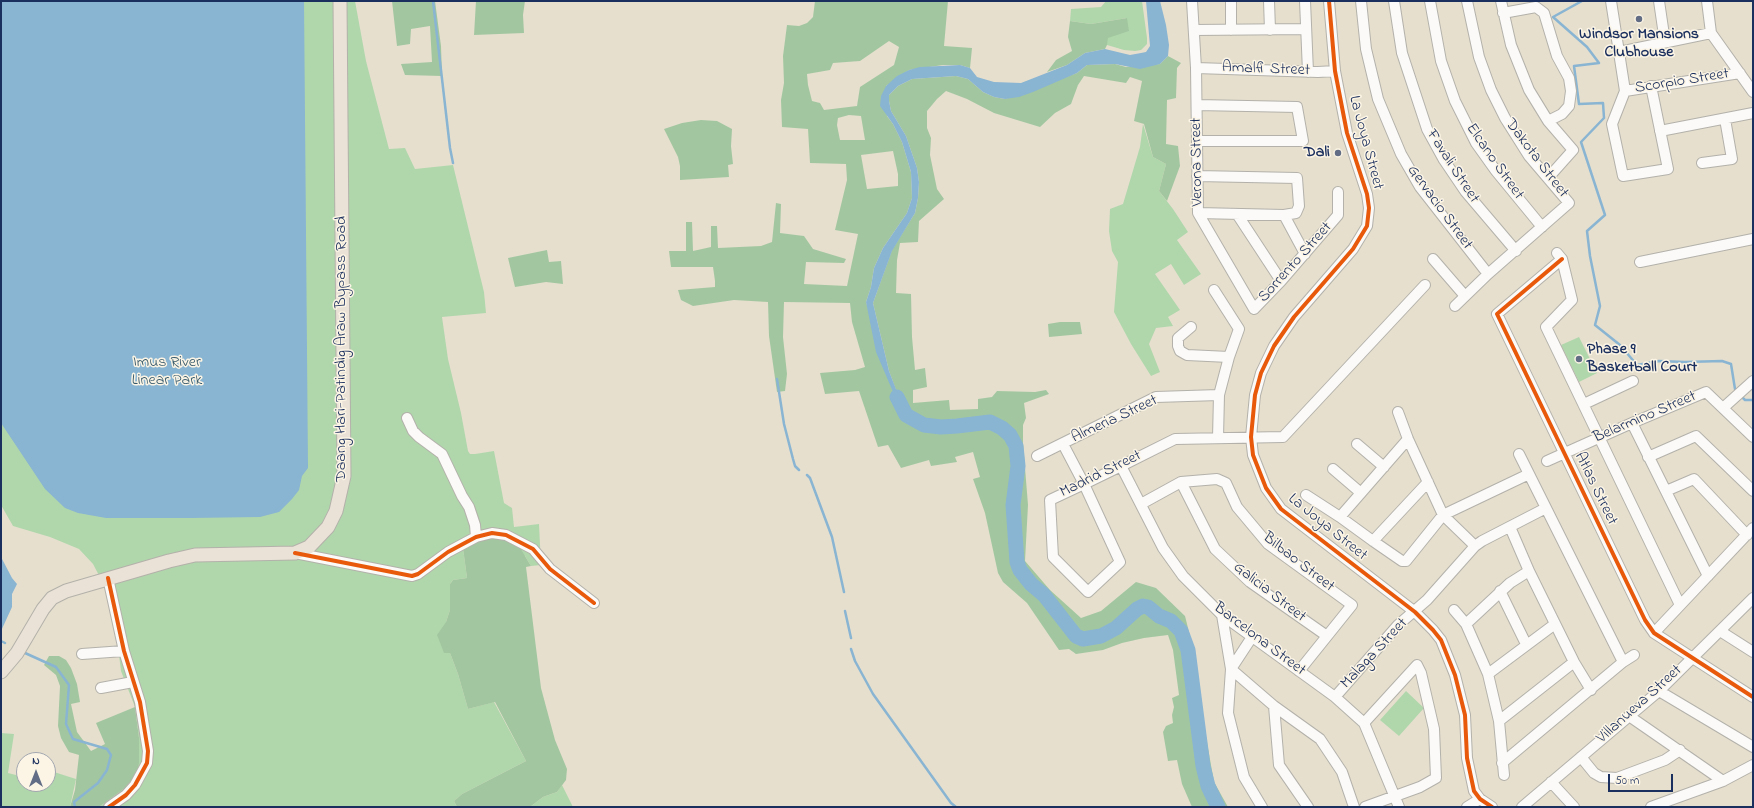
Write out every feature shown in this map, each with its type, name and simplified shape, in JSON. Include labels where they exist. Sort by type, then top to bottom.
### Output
[{"type":"main road","name":"Daang Hari-Patindig Araw Bypass Road","points":[[1,672],[17,653],[43,609],[52,598],[66,591],[108,578],[195,555],[295,553],[309,547],[328,527],[336,511],[344,476],[340,1]]},
{"type":"street","name":"Verona Street","points":[[1192,1],[1196,68],[1198,213],[1254,309]]},
{"type":"street","points":[[1231,1],[1231,30]]},
{"type":"street","points":[[1269,1],[1270,30]]},
{"type":"street","points":[[1305,1],[1308,72]]},
{"type":"street","name":"La Joya Street","points":[[1329,1],[1336,71],[1347,133],[1367,194],[1369,208],[1367,226],[1353,250],[1294,317],[1277,342],[1261,374],[1255,395],[1251,437],[1253,455],[1266,488],[1282,509],[1415,612],[1441,640],[1455,675],[1465,715],[1468,758],[1474,791],[1480,798],[1492,807]]},
{"type":"street","name":"Gervacio Street","points":[[1360,1],[1366,48],[1378,99],[1401,154],[1420,187],[1488,274]]},
{"type":"street","name":"Favali Street","points":[[1394,1],[1402,53],[1427,129],[1444,160],[1464,191],[1516,251]]},
{"type":"street","name":"Elcano Street","points":[[1430,1],[1441,61],[1455,101],[1476,142],[1506,183],[1542,227]]},
{"type":"street","name":"Dakota Street","points":[[1466,1],[1479,57],[1491,90],[1505,118],[1529,156],[1569,204],[1542,227]]},
{"type":"street","points":[[1501,1],[1511,45],[1529,90],[1548,121],[1573,150],[1548,178]]},
{"type":"street","points":[[1611,1],[1625,91],[1612,124],[1623,176],[1668,168],[1651,86]]},
{"type":"street","points":[[1660,1],[1665,42]]},
{"type":"street","points":[[1707,1],[1711,32],[1752,89]]},
{"type":"street","points":[[1503,13],[1536,7],[1544,13],[1557,56],[1569,78],[1571,91],[1569,106],[1562,114],[1548,121]]},
{"type":"street","points":[[1194,30],[1306,29]]},
{"type":"street","points":[[1619,52],[1711,32]]},
{"type":"street","name":"Amalfi Street","points":[[1196,68],[1308,72],[1336,71]]},
{"type":"street","name":"Scorpio Street","points":[[1625,91],[1740,73]]},
{"type":"street","points":[[1197,104],[1297,107],[1303,141],[1197,140]]},
{"type":"street","points":[[1660,131],[1753,113]]},
{"type":"street","points":[[1702,163],[1732,159],[1726,119]]},
{"type":"street","points":[[1197,176],[1298,178],[1299,206],[1296,213],[1284,215],[1198,213]]},
{"type":"street","name":"Sorrento Street","points":[[1254,309],[1281,281],[1338,215],[1338,192]]},
{"type":"street","points":[[1237,214],[1281,281]]},
{"type":"street","points":[[1284,215],[1305,254]]},
{"type":"street","points":[[1455,306],[1488,274],[1542,227]]},
{"type":"street","points":[[1640,262],[1753,239]]},
{"type":"street","name":"Atlas Street","points":[[1584,404],[1546,327],[1572,300],[1560,256],[1497,314],[1645,620],[1654,633],[1753,697]]},
{"type":"street","points":[[1433,260],[1465,296]]},
{"type":"street","name":"Madrid Street","points":[[1084,484],[1120,562],[1088,592],[1053,557],[1050,500],[1174,440],[1283,437],[1425,286]]},
{"type":"street","points":[[1214,290],[1239,329],[1229,357],[1219,396],[1218,438]]},
{"type":"street","points":[[1191,327],[1178,338],[1178,346],[1180,351],[1187,355],[1229,357]]},
{"type":"street","points":[[1633,381],[1584,404],[1680,605]]},
{"type":"street","points":[[1723,408],[1749,384]]},
{"type":"street","name":"Belarmino Street","points":[[1547,461],[1706,392],[1753,436]]},
{"type":"street","name":"Almeria Street","points":[[1037,456],[1156,398],[1219,396]]},
{"type":"street","points":[[1398,412],[1408,439],[1443,515],[1475,546]]},
{"type":"street","points":[[407,418],[413,431],[419,438],[442,454],[462,496],[469,507],[475,525],[476,537]]},
{"type":"street","points":[[1632,423],[1708,576]]},
{"type":"street","points":[[1648,457],[1696,436],[1753,491]]},
{"type":"street","points":[[1340,517],[1408,439]]},
{"type":"street","points":[[1063,444],[1084,484]]},
{"type":"street","points":[[1356,444],[1384,467]]},
{"type":"street","points":[[1519,454],[1623,662]]},
{"type":"street","name":"Barcelona Street","points":[[1121,466],[1163,548],[1183,576],[1222,615],[1335,697],[1364,723],[1400,807]]},
{"type":"street","points":[[1333,469],[1361,493]]},
{"type":"street","points":[[1306,495],[1402,561],[1406,561],[1443,515],[1529,474]]},
{"type":"street","name":"Bilbao Street","points":[[1141,504],[1181,482],[1217,479],[1226,483],[1237,507],[1268,544],[1352,605],[1299,671]]},
{"type":"street","points":[[1654,633],[1750,532],[1694,479],[1666,491]]},
{"type":"street","name":"Galicia Street","points":[[1181,482],[1215,549],[1250,582],[1327,636]]},
{"type":"street","points":[[1372,541],[1428,482]]},
{"type":"street","name":"Malaga Street","points":[[1335,697],[1398,625],[1415,612],[1475,546],[1546,508]]},
{"type":"street","points":[[1510,527],[1529,571],[1555,624],[1574,662],[1591,690]]},
{"type":"street","points":[[295,553],[412,576],[418,574],[448,552],[476,537],[492,533],[506,535],[521,541],[533,549],[550,569],[594,603]]},
{"type":"street","points":[[1466,624],[1500,591],[1529,571]]},
{"type":"street","points":[[108,578],[124,651],[140,702],[145,725],[148,751],[147,763],[135,785],[126,794],[108,807]]},
{"type":"street","points":[[1500,591],[1526,644]]},
{"type":"street","name":"Villanueva Street","points":[[1522,807],[1659,691],[1752,600]]},
{"type":"street","points":[[1454,610],[1466,624],[1488,674],[1499,721],[1504,775]]},
{"type":"street","points":[[1222,615],[1231,669],[1228,713],[1244,777],[1262,807]]},
{"type":"street","points":[[1488,674],[1526,644],[1555,624]]},
{"type":"street","points":[[1720,631],[1753,652]]},
{"type":"street","points":[[1231,669],[1252,637]]},
{"type":"street","points":[[82,654],[124,651]]},
{"type":"street","points":[[1502,763],[1623,662],[1634,655]]},
{"type":"street","points":[[1499,721],[1574,662]]},
{"type":"street","points":[[1364,723],[1417,665],[1421,673],[1434,729],[1436,778],[1420,787],[1365,807]]},
{"type":"street","points":[[1231,669],[1274,706],[1320,739],[1342,772],[1354,807]]},
{"type":"street","points":[[101,688],[133,682]]},
{"type":"street","points":[[1659,691],[1753,747]]},
{"type":"street","points":[[1274,706],[1279,765],[1308,807]]},
{"type":"street","points":[[1629,716],[1723,781]]},
{"type":"street","points":[[1581,757],[1594,772],[1601,777],[1617,778],[1665,760],[1680,750]]},
{"type":"street","points":[[1651,807],[1723,781],[1753,765]]},
{"type":"street","points":[[1551,782],[1574,807]]},
{"type":"street","points":[[1468,807],[1480,798]]},
{"type":"green space","points":[[1,1],[355,1],[366,61],[389,149],[405,148],[415,169],[453,165],[484,292],[486,313],[442,317],[448,359],[461,413],[468,451],[470,454],[475,454],[494,451],[504,503],[512,508],[514,527],[539,524],[541,565],[531,566],[525,556],[463,548],[467,578],[453,580],[450,584],[450,610],[446,622],[444,653],[450,653],[468,709],[494,702],[526,761],[462,794],[454,801],[457,807],[99,807],[125,788],[136,775],[139,738],[135,707],[121,671],[112,611],[104,585],[93,564],[79,549],[50,537],[13,526],[1,505]]},
{"type":"green space","points":[[392,1],[435,1],[441,46],[442,76],[405,75],[401,64],[432,62],[430,26],[411,29],[410,44],[397,46]]},
{"type":"green space","points":[[476,1],[525,1],[523,15],[524,33],[474,35]]},
{"type":"green space","points":[[815,1],[948,1],[944,46],[972,48],[970,68],[960,65],[943,65],[909,70],[886,86],[887,116],[902,142],[911,172],[912,198],[907,213],[883,248],[874,268],[871,287],[866,302],[894,393],[899,406],[905,414],[889,371],[873,303],[892,250],[915,213],[918,198],[919,182],[917,168],[906,136],[891,111],[889,95],[898,86],[912,79],[956,76],[968,79],[983,92],[994,97],[1005,99],[1077,73],[1087,65],[1115,64],[1126,67],[1160,64],[1168,56],[1181,63],[1177,68],[1176,98],[1167,100],[1166,144],[1178,146],[1180,166],[1167,201],[1159,191],[1166,164],[1153,157],[1144,124],[1134,121],[1142,81],[1130,77],[1126,83],[1084,76],[1078,85],[1071,104],[1055,113],[1040,127],[994,113],[967,99],[946,91],[927,111],[927,128],[931,138],[930,155],[937,189],[944,199],[919,221],[918,242],[900,243],[897,260],[896,293],[911,294],[912,337],[915,370],[925,368],[927,387],[913,390],[913,403],[949,400],[950,410],[978,409],[978,399],[992,397],[997,391],[1035,392],[1046,390],[1049,394],[1024,403],[1026,418],[1023,425],[1023,443],[1028,505],[1025,561],[1050,590],[1081,618],[1101,611],[1136,582],[1156,588],[1185,616],[1195,656],[1202,714],[1214,782],[1228,807],[1192,807],[1182,784],[1177,760],[1168,761],[1163,732],[1166,726],[1173,723],[1172,715],[1174,707],[1172,698],[1179,695],[1173,650],[1168,635],[1144,638],[1122,643],[1103,650],[1076,654],[1069,649],[1059,650],[1027,603],[1003,582],[998,573],[985,513],[973,479],[980,477],[973,452],[955,457],[957,462],[931,466],[929,460],[901,468],[888,445],[878,447],[859,391],[825,394],[820,373],[855,370],[865,367],[852,322],[850,303],[784,302],[783,337],[787,374],[785,391],[777,392],[769,336],[768,302],[734,300],[693,306],[681,300],[678,290],[715,287],[713,267],[671,267],[669,251],[686,251],[686,222],[692,222],[693,251],[711,247],[711,226],[717,226],[718,248],[761,246],[772,242],[776,203],[781,204],[780,233],[804,236],[813,249],[846,259],[844,263],[806,262],[804,284],[847,286],[858,234],[835,230],[847,180],[846,164],[810,163],[808,129],[782,127],[781,100],[784,83],[783,56],[787,25],[799,26],[807,23],[813,17]],"holes":[[[889,41],[899,47],[894,65],[860,87],[857,106],[824,110],[820,103],[812,101],[807,74],[830,70],[833,63],[860,61]],[[849,115],[861,116],[865,140],[840,140],[837,125],[838,118]],[[893,151],[898,174],[898,186],[867,189],[861,155]]]},
{"type":"green space","points":[[1106,1],[1142,1],[1147,44],[1141,50],[1124,50],[1107,45],[1107,38],[1127,18],[1091,24],[1070,21],[1071,9],[1101,7]]},
{"type":"green space","points":[[1127,18],[1129,31],[1108,38],[1105,49],[1085,53],[1067,65],[1047,72],[1056,60],[1072,51],[1068,37],[1070,21],[1091,24]]},
{"type":"green space","points":[[701,120],[717,121],[732,129],[731,146],[733,164],[728,165],[729,177],[680,180],[680,166],[678,157],[664,129],[682,123]]},
{"type":"green space","points":[[1143,124],[1153,157],[1166,164],[1159,191],[1188,232],[1177,240],[1201,274],[1184,285],[1171,264],[1155,274],[1180,310],[1168,317],[1173,326],[1156,328],[1149,344],[1160,372],[1151,376],[1131,344],[1114,312],[1118,262],[1112,251],[1109,231],[1110,209],[1123,204],[1140,147]]},
{"type":"green space","points":[[547,250],[549,262],[561,261],[563,284],[546,282],[515,287],[508,258]]},
{"type":"green space","points":[[1060,322],[1080,322],[1082,334],[1049,337],[1048,324]]},
{"type":"green space","name":"Phase 9 Basketball Court","points":[[1579,337],[1597,373],[1579,382],[1561,345]]},
{"type":"green space","points":[[500,538],[519,546],[531,566],[526,567],[541,688],[555,740],[567,769],[566,780],[557,792],[543,797],[530,807],[457,807],[454,801],[462,794],[526,761],[495,702],[468,709],[450,653],[444,653],[437,635],[446,622],[450,610],[450,584],[453,580],[467,578],[463,548],[487,539]]},
{"type":"green space","points":[[49,656],[59,656],[66,660],[71,668],[77,684],[80,702],[71,704],[77,732],[91,751],[105,744],[96,723],[135,707],[139,738],[139,763],[136,775],[125,788],[99,807],[70,807],[75,790],[79,755],[69,752],[61,738],[58,726],[60,686],[56,675],[44,665]]},
{"type":"green space","points":[[1406,691],[1424,708],[1399,736],[1380,720]]},
{"type":"green space","points":[[1,733],[14,734],[8,773],[16,775],[16,792],[56,792],[56,773],[76,779],[70,807],[1,807]]},
{"type":"green space","points":[[562,785],[573,807],[530,807],[543,797],[557,792]]},
{"type":"water","name":"Imus River Linear Park","points":[[1,1],[304,1],[308,468],[302,476],[299,490],[279,512],[260,517],[190,518],[106,518],[78,513],[65,508],[45,489],[1,423]]},
{"type":"water","points":[[1146,1],[1160,1],[1166,25],[1169,45],[1168,56],[1160,64],[1140,69],[1115,64],[1087,65],[1077,73],[1033,92],[1019,97],[1005,99],[994,97],[983,92],[968,79],[956,76],[912,79],[898,86],[889,95],[891,111],[906,136],[917,168],[919,182],[918,198],[915,213],[892,251],[873,303],[889,371],[906,415],[899,406],[876,352],[866,302],[871,287],[874,268],[883,248],[907,213],[912,198],[911,172],[902,142],[893,124],[880,106],[881,96],[886,86],[897,76],[909,70],[920,67],[960,65],[970,68],[977,77],[994,82],[1021,83],[1067,65],[1085,53],[1105,49],[1130,55],[1146,52],[1150,46]]},
{"type":"water","points":[[1,557],[12,578],[17,584],[12,594],[12,607],[1,631]]},
{"type":"waterway","points":[[433,1],[453,163]]},
{"type":"waterway","points":[[1582,1],[1553,17],[1587,47],[1599,63],[1574,66],[1579,104],[1603,103],[1604,118],[1581,142],[1605,215],[1587,231],[1590,256],[1600,306],[1595,325],[1620,345],[1637,365],[1659,361],[1722,361],[1731,364],[1735,389],[1738,392]]},
{"type":"waterway","points":[[777,379],[784,424],[795,466],[799,470]]},
{"type":"waterway","points":[[1741,396],[1745,400],[1753,400]]},
{"type":"waterway","points":[[897,397],[906,415],[924,425],[941,427],[990,422],[1002,428],[1010,435],[1016,446],[1018,466],[1013,505],[1017,562],[1020,570],[1031,584],[1044,595],[1076,636],[1083,639],[1101,636],[1116,628],[1137,609],[1143,606],[1148,607],[1159,616],[1171,621],[1181,631],[1188,650],[1203,766],[1208,786],[1218,807]]},
{"type":"waterway","points":[[807,475],[810,478],[832,537],[844,592]]},
{"type":"waterway","points":[[845,611],[851,638]]},
{"type":"waterway","points":[[1,641],[5,643]]},
{"type":"waterway","points":[[851,649],[855,661],[873,694],[951,803],[956,807]]},
{"type":"waterway","points":[[25,653],[56,667],[69,685],[66,724],[73,739],[107,749],[111,755],[107,770],[98,783],[74,802],[75,807]]},
{"type":"cycle path","points":[[1329,1],[1335,71],[1347,133],[1367,194],[1369,208],[1367,226],[1353,249],[1294,317],[1274,346],[1261,373],[1255,395],[1251,437],[1253,455],[1266,488],[1281,509],[1415,612],[1441,640],[1455,675],[1465,715],[1467,758],[1474,791],[1480,799],[1492,807]]},
{"type":"cycle path","points":[[1562,259],[1497,314],[1645,620],[1654,633],[1753,697]]},
{"type":"cycle path","points":[[295,553],[412,576],[418,574],[448,552],[476,537],[492,533],[506,535],[533,549],[550,569],[594,603]]},
{"type":"cycle path","points":[[108,578],[124,651],[140,702],[148,751],[147,763],[135,785],[126,795],[109,807]]},
{"type":"place","name":"Windsor Mansions Clubhouse","points":[[1639,19]]},
{"type":"place","name":"Dali","points":[[1338,153]]},
{"type":"place","name":"Phase 9 Basketball Court","points":[[1579,359]]}]
